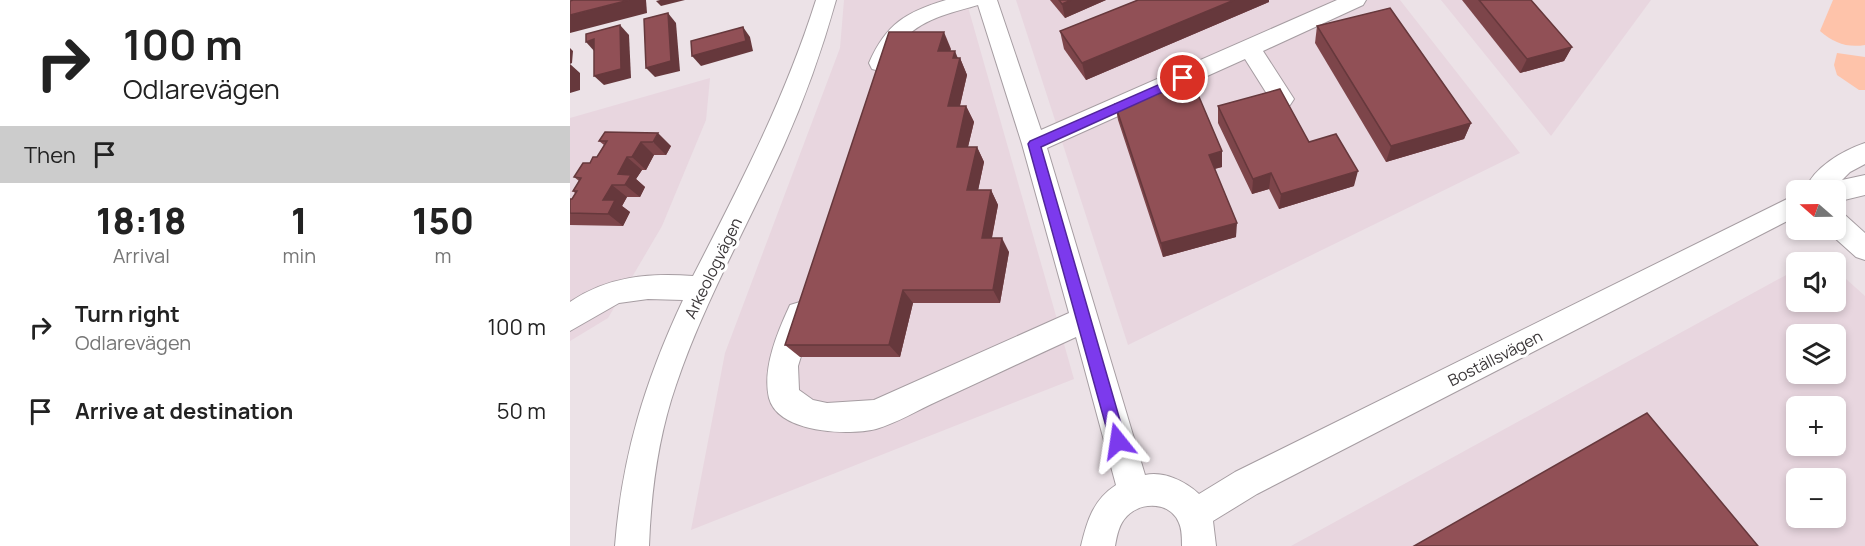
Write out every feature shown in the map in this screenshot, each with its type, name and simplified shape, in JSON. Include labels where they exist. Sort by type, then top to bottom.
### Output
[{"type":"street","name":"Arkeologvägen","points":[[632,546],[633,525],[648,438],[661,386],[701,289],[781,129],[816,36],[826,0]]},
{"type":"street","points":[[873,83],[888,42],[909,22],[920,15],[971,0]]},
{"type":"street","points":[[987,0],[1034,144],[1134,491]]},
{"type":"street","points":[[1034,144],[1356,0]]},
{"type":"street","points":[[1250,48],[1282,99]]},
{"type":"street","points":[[1827,180],[1841,165],[1865,153]]},
{"type":"street","points":[[1846,190],[1865,185]]},
{"type":"street","name":"Boställsvägen","points":[[1195,514],[1246,483],[1786,210]]},
{"type":"street","points":[[1846,232],[1865,249]]},
{"type":"street","points":[[570,318],[606,295],[627,287],[646,285],[701,289]]},
{"type":"street","points":[[807,288],[783,366],[784,397],[796,408],[841,420],[876,414],[1084,320]]},
{"type":"street","points":[[1098,546],[1103,522],[1113,505],[1134,491],[1151,488],[1166,490],[1182,498],[1195,514],[1201,530],[1200,546]]},
{"type":"shaded area","points":[[844,0],[966,0],[1074,379],[691,530],[725,353],[840,48]]},
{"type":"shaded area","points":[[1016,0],[1400,0],[1520,153],[1128,345]]},
{"type":"shaded area","points":[[1441,0],[1651,0],[1551,136]]},
{"type":"shaded area","points":[[1833,0],[1865,0],[1865,45],[1841,44],[1820,31]]},
{"type":"shaded area","points":[[1837,53],[1865,57],[1865,90],[1859,90],[1837,75],[1834,65]]},
{"type":"shaded area","points":[[710,78],[706,120],[662,226],[608,318],[570,341],[570,225],[618,212],[642,170],[646,170],[654,155],[666,155],[619,145],[570,224],[570,118]]},
{"type":"shaded area","points":[[1786,275],[1786,312],[1846,312],[1846,279],[1865,296],[1865,546],[1291,546]]},
{"type":"building","points":[[629,0],[570,15],[570,1]]},
{"type":"building","points":[[1059,0],[1071,0],[1062,4]]},
{"type":"building","points":[[1138,0],[1234,0],[1082,63],[1060,31]]},
{"type":"building","points":[[1479,0],[1531,0],[1572,47],[1527,59]]},
{"type":"building","points":[[1390,8],[1471,123],[1391,146],[1317,26]]},
{"type":"building","points":[[668,13],[671,61],[646,68],[644,19]]},
{"type":"building","points":[[620,25],[621,69],[594,76],[594,39],[586,42],[586,34]]},
{"type":"building","points":[[743,27],[746,41],[692,56],[691,41]]},
{"type":"building","points":[[889,32],[944,32],[938,51],[955,51],[953,58],[960,58],[948,106],[966,106],[957,147],[977,147],[967,190],[991,190],[982,238],[1002,238],[993,290],[903,290],[889,345],[785,345]]},
{"type":"building","points":[[1194,85],[1222,151],[1209,155],[1237,223],[1161,243],[1115,104]]},
{"type":"building","points":[[1280,89],[1309,142],[1336,134],[1358,171],[1281,194],[1271,173],[1253,179],[1218,106]]},
{"type":"building","points":[[605,132],[658,133],[653,142],[641,142],[632,157],[627,157],[618,174],[631,175],[625,185],[612,185],[603,200],[615,200],[608,214],[570,213],[570,199],[577,191],[573,191],[581,178],[574,177],[583,163],[590,163],[593,157],[597,157],[607,141],[599,141]]},
{"type":"building","points":[[1647,413],[1758,546],[1414,546]]},
{"type":"route","points":[[1118,441],[1034,144],[1183,78]]}]
